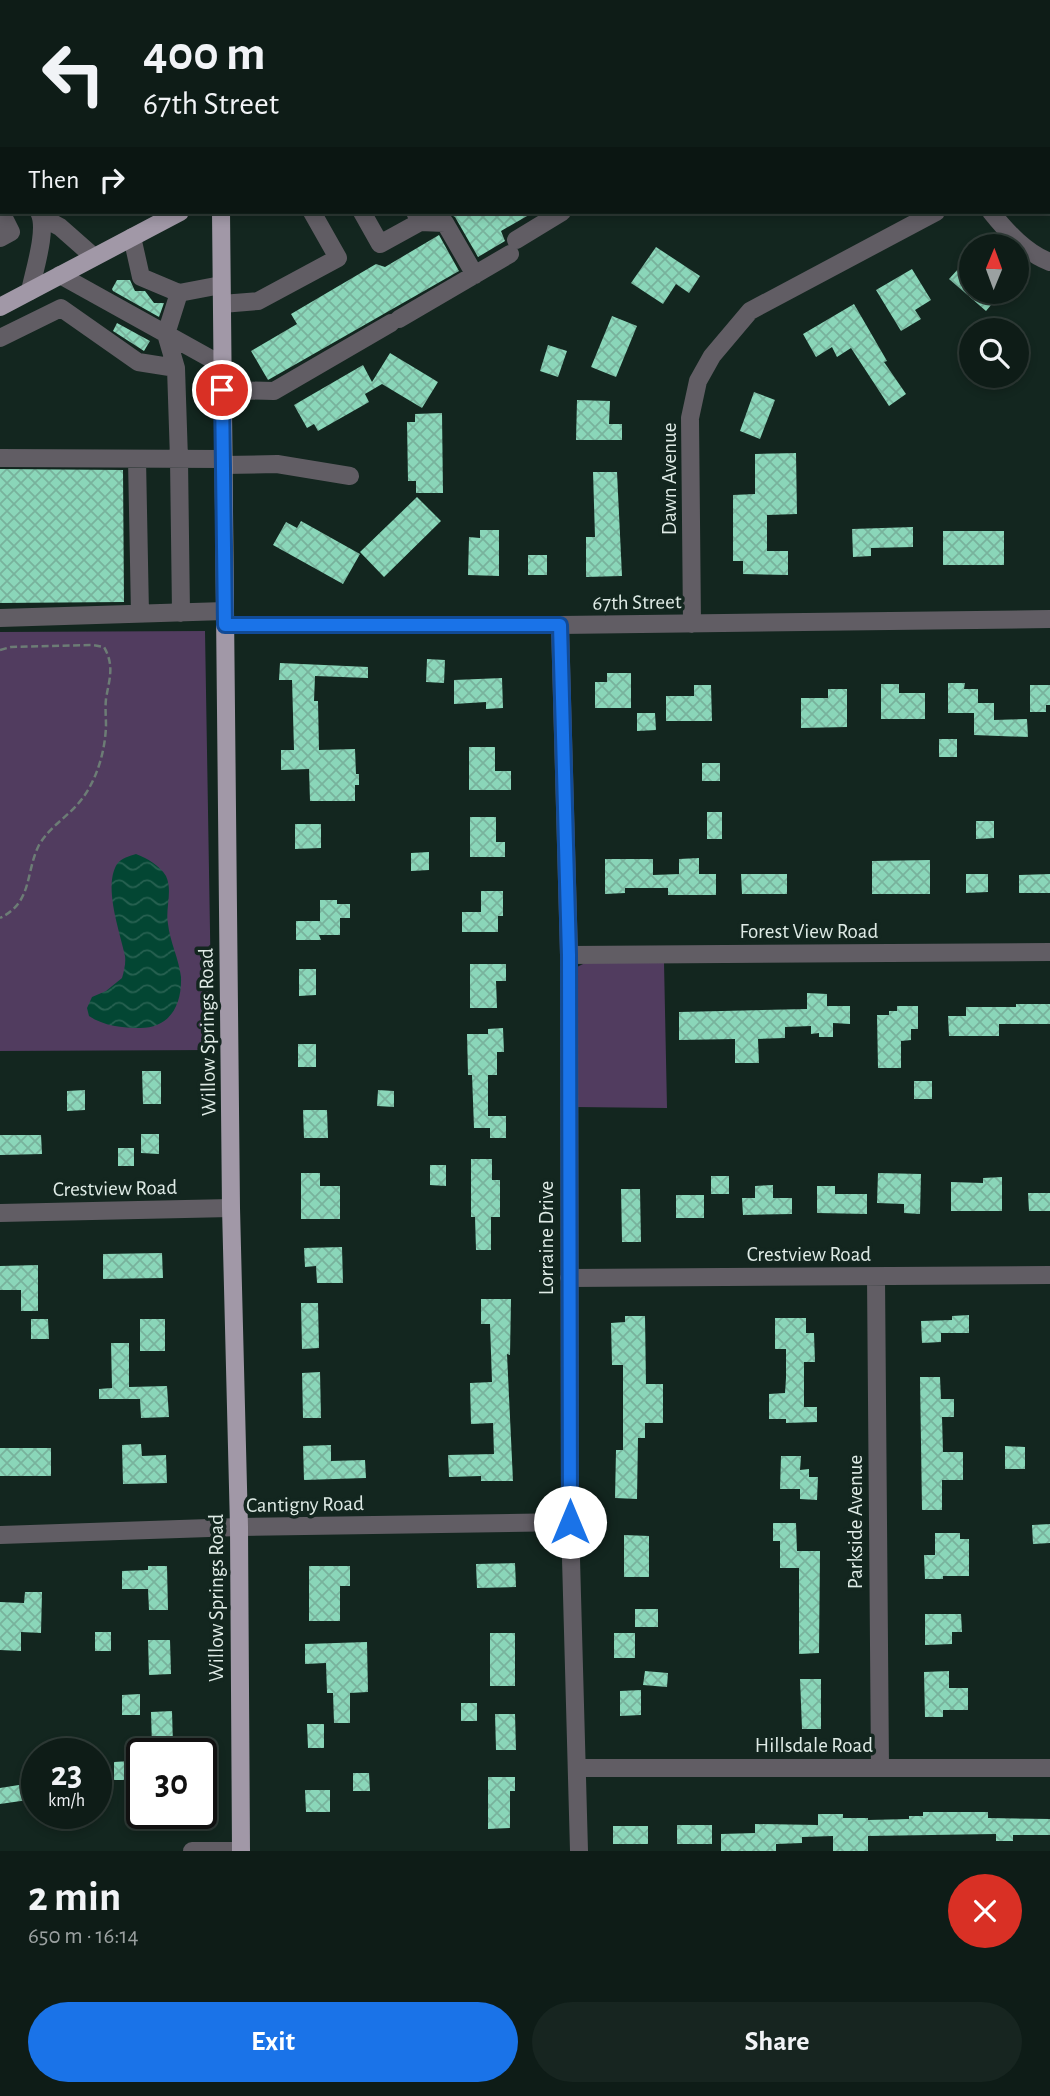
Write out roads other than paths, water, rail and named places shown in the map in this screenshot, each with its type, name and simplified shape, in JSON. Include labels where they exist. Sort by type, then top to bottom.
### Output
[{"type":"main road","points":[[0,307],[176,214]]},
{"type":"main road","name":"Willow Springs Road","points":[[221,214],[231,1208],[239,1528],[241,1851]]},
{"type":"street","points":[[0,238],[10,232],[2,214]]},
{"type":"street","points":[[222,304],[258,302],[338,258],[313,214]]},
{"type":"street","points":[[363,214],[380,244],[418,217],[445,223],[475,275]]},
{"type":"street","points":[[222,390],[274,391],[475,275],[559,214]]},
{"type":"street","name":"Dawn Avenue","points":[[692,624],[690,418],[698,381],[712,356],[750,311],[932,214]]},
{"type":"street","points":[[993,214],[1009,234],[1050,262]]},
{"type":"street","points":[[30,291],[41,215],[60,227],[94,257]]},
{"type":"street","points":[[132,237],[141,277],[179,293],[221,285]]},
{"type":"street","points":[[60,275],[222,365]]},
{"type":"street","points":[[179,293],[166,334],[176,368],[181,613]]},
{"type":"street","points":[[81,322],[100,298]]},
{"type":"street","points":[[0,338],[61,308],[138,362],[176,368]]},
{"type":"street","points":[[0,458],[179,459],[278,464],[350,476]]},
{"type":"street","points":[[137,459],[140,614]]},
{"type":"street","name":"67th Street","points":[[0,618],[181,613],[225,618],[560,625],[1050,619]]},
{"type":"street","name":"Lorraine Drive","points":[[560,625],[569,955],[570,1522],[579,1851]]},
{"type":"street","name":"Forest View Road","points":[[569,955],[1050,952]]},
{"type":"street","name":"Crestview Road","points":[[0,1213],[231,1208]]},
{"type":"street","name":"Crestview Road","points":[[569,1278],[1050,1275]]},
{"type":"street","name":"Parkside Avenue","points":[[876,1277],[880,1768]]},
{"type":"street","name":"Cantigny Road","points":[[0,1535],[570,1522]]},
{"type":"street","name":"Hillsdale Road","points":[[578,1768],[1050,1768]]},
{"type":"street","points":[[191,1851],[241,1851]]},
{"type":"water","points":[[136,854],[153,863],[166,876],[169,888],[168,924],[181,977],[179,997],[172,1013],[159,1024],[140,1028],[101,1022],[89,1016],[87,1008],[92,997],[106,991],[122,978],[125,956],[112,897],[113,874],[117,864]]}]
